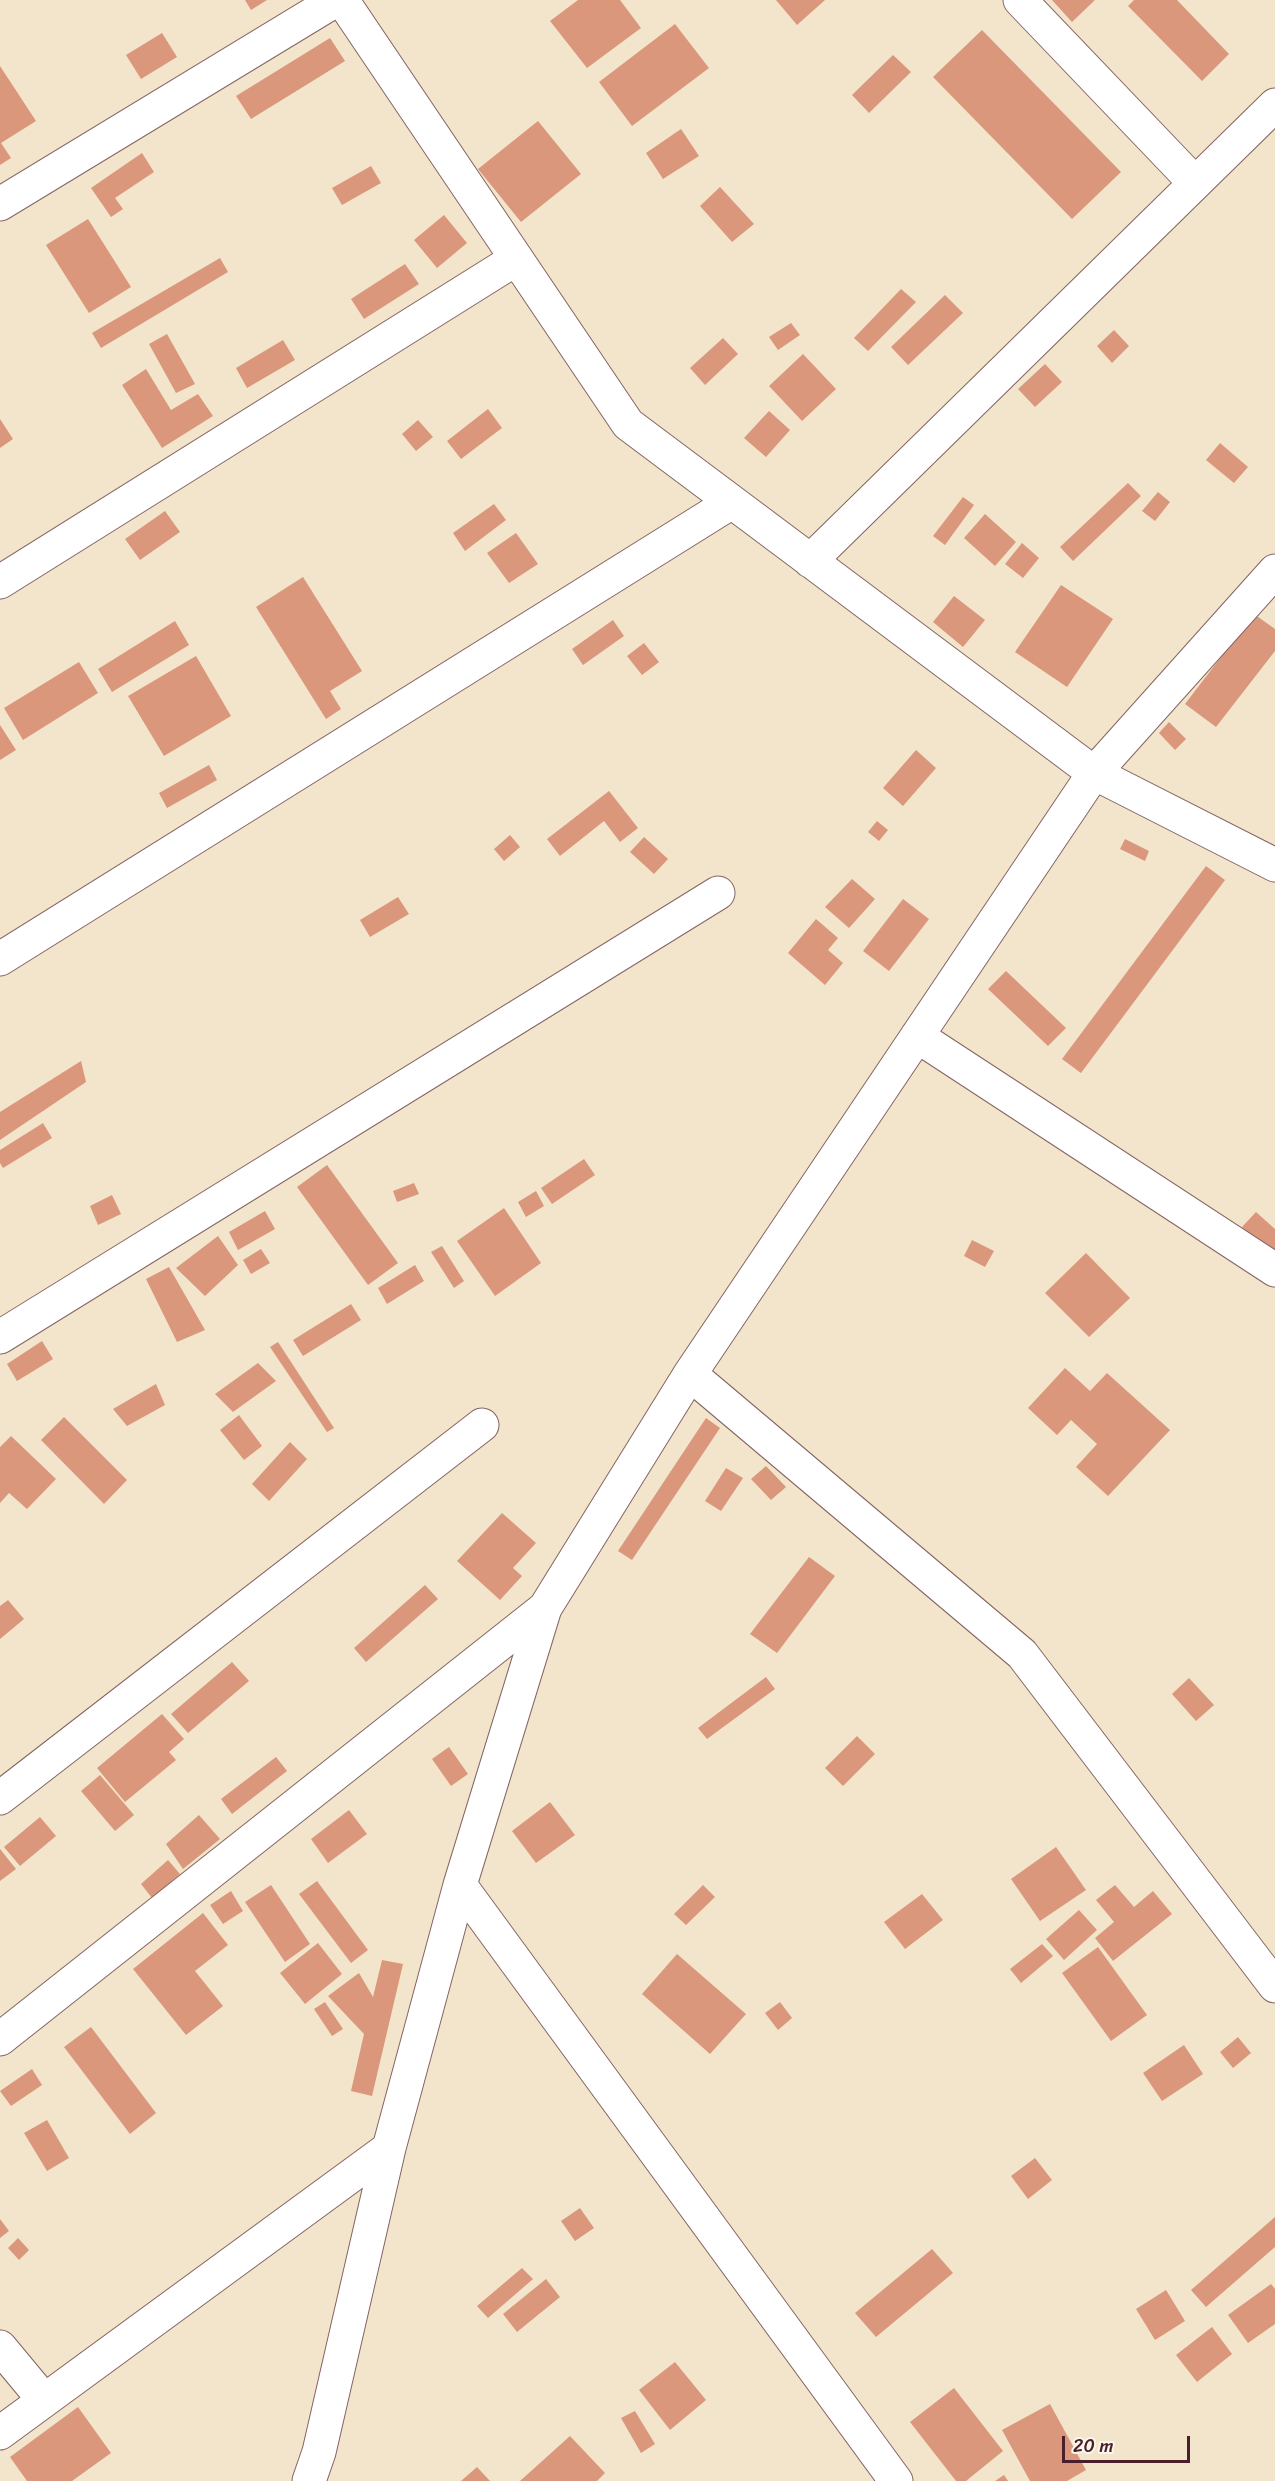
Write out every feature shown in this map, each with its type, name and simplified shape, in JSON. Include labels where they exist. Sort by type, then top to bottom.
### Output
[{"type":"street","points":[[0,204],[336,0]]},
{"type":"street","points":[[342,0],[628,424],[1094,773],[1275,865]]},
{"type":"street","points":[[1020,0],[1195,183]]},
{"type":"street","points":[[810,561],[1275,105]]},
{"type":"street","points":[[0,582],[516,259]]},
{"type":"street","points":[[0,959],[732,502]]},
{"type":"street","points":[[309,2481],[319,2452],[389,2148],[460,1885],[545,1608],[690,1374],[1094,773],[1275,570]]},
{"type":"street","points":[[0,1336],[718,894]]},
{"type":"street","points":[[917,1036],[1275,1270]]},
{"type":"street","points":[[690,1374],[1022,1654],[1275,1986]]},
{"type":"street","points":[[0,1798],[482,1425]]},
{"type":"street","points":[[0,2039],[545,1608]]},
{"type":"street","points":[[460,1885],[896,2481]]},
{"type":"street","points":[[0,2433],[389,2148]]},
{"type":"street","points":[[0,2347],[44,2400]]},
{"type":"building","points":[[245,0],[267,0],[251,10]]},
{"type":"building","points":[[578,0],[620,0],[641,28],[587,68],[550,21]]},
{"type":"building","points":[[776,0],[825,0],[797,25]]},
{"type":"building","points":[[1052,0],[1095,0],[1072,22]]},
{"type":"building","points":[[1134,0],[1177,0],[1229,54],[1202,81],[1128,6]]},
{"type":"building","points":[[675,24],[709,68],[632,126],[599,82]]},
{"type":"building","points":[[982,30],[1121,172],[1072,219],[933,77]]},
{"type":"building","points":[[162,33],[177,57],[141,79],[126,55]]},
{"type":"building","points":[[330,38],[345,61],[251,119],[236,96]]},
{"type":"building","points":[[893,55],[911,72],[869,113],[852,95]]},
{"type":"building","points":[[0,66],[36,121],[1,143],[11,158],[0,165]]},
{"type":"building","points":[[538,121],[581,174],[521,222],[478,169]]},
{"type":"building","points":[[681,129],[699,156],[663,179],[646,153]]},
{"type":"building","points":[[142,153],[154,172],[115,198],[123,209],[111,217],[91,188]]},
{"type":"building","points":[[371,166],[381,183],[342,205],[332,188]]},
{"type":"building","points":[[720,187],[754,224],[732,242],[700,206]]},
{"type":"building","points":[[444,215],[467,243],[437,268],[414,240]]},
{"type":"building","points":[[88,219],[131,287],[89,313],[46,245]]},
{"type":"building","points":[[220,258],[228,272],[101,348],[92,333]]},
{"type":"building","points":[[405,264],[419,284],[364,319],[351,299]]},
{"type":"building","points":[[901,289],[916,302],[868,351],[854,338]]},
{"type":"building","points":[[945,295],[963,313],[908,365],[891,347]]},
{"type":"building","points":[[791,323],[800,335],[778,350],[769,337]]},
{"type":"building","points":[[1114,330],[1129,346],[1112,363],[1097,346]]},
{"type":"building","points":[[167,334],[195,384],[176,393],[149,344]]},
{"type":"building","points":[[723,338],[738,354],[705,385],[690,368]]},
{"type":"building","points":[[283,340],[295,360],[247,388],[236,368]]},
{"type":"building","points":[[803,354],[836,389],[802,421],[769,386]]},
{"type":"building","points":[[1045,364],[1062,382],[1035,407],[1018,389]]},
{"type":"building","points":[[146,369],[171,410],[198,394],[213,416],[162,448],[122,385]]},
{"type":"building","points":[[488,409],[502,428],[461,459],[447,441]]},
{"type":"building","points":[[769,411],[790,430],[766,457],[744,438]]},
{"type":"building","points":[[0,419],[13,439],[0,448]]},
{"type":"building","points":[[418,420],[433,437],[416,451],[402,434]]},
{"type":"building","points":[[1220,443],[1248,467],[1234,483],[1206,460]]},
{"type":"building","points":[[1128,483],[1141,496],[1073,561],[1060,547]]},
{"type":"building","points":[[1158,492],[1170,502],[1155,521],[1142,511]]},
{"type":"building","points":[[963,497],[974,505],[945,545],[933,536]]},
{"type":"building","points":[[494,504],[506,520],[465,551],[453,533]]},
{"type":"building","points":[[165,511],[180,532],[140,560],[125,539]]},
{"type":"building","points":[[985,514],[1016,542],[995,566],[964,538]]},
{"type":"building","points":[[516,533],[538,564],[509,583],[487,553]]},
{"type":"building","points":[[1022,543],[1039,558],[1023,578],[1005,564]]},
{"type":"building","points":[[303,577],[362,671],[330,691],[341,709],[326,719],[256,607]]},
{"type":"building","points":[[1061,585],[1113,619],[1067,687],[1015,652]]},
{"type":"building","points":[[954,596],[985,620],[963,647],[933,622]]},
{"type":"building","points":[[1254,614],[1275,629],[1275,651],[1216,727],[1185,704]]},
{"type":"building","points":[[613,620],[624,636],[583,665],[572,649]]},
{"type":"building","points":[[175,621],[189,645],[112,692],[98,669]]},
{"type":"building","points":[[644,643],[659,662],[642,675],[627,656]]},
{"type":"building","points":[[196,656],[231,716],[164,756],[128,696]]},
{"type":"building","points":[[79,662],[98,693],[23,740],[4,708]]},
{"type":"building","points":[[1169,722],[1186,739],[1175,750],[1159,733]]},
{"type":"building","points":[[0,725],[16,750],[0,760]]},
{"type":"building","points":[[916,750],[936,768],[903,806],[883,788]]},
{"type":"building","points":[[209,765],[217,780],[167,808],[159,793]]},
{"type":"building","points":[[609,791],[638,828],[620,842],[604,821],[560,856],[547,839]]},
{"type":"building","points":[[877,821],[888,830],[879,841],[868,832]]},
{"type":"building","points":[[510,835],[520,847],[504,861],[494,849]]},
{"type":"building","points":[[644,837],[668,859],[654,874],[630,852]]},
{"type":"building","points":[[1125,839],[1149,851],[1145,861],[1120,849]]},
{"type":"building","points":[[1206,866],[1225,880],[1081,1073],[1062,1059]]},
{"type":"building","points":[[852,879],[875,899],[849,928],[825,907]]},
{"type":"building","points":[[398,897],[409,914],[370,937],[360,920]]},
{"type":"building","points":[[903,899],[929,919],[889,971],[863,951]]},
{"type":"building","points":[[816,919],[838,938],[828,950],[843,963],[825,985],[788,953]]},
{"type":"building","points":[[1006,971],[1066,1028],[1048,1046],[988,989]]},
{"type":"building","points":[[81,1061],[86,1082],[0,1140],[0,1112]]},
{"type":"building","points":[[43,1123],[52,1138],[3,1168],[0,1163],[0,1150]]},
{"type":"building","points":[[584,1159],[595,1175],[552,1204],[541,1188]]},
{"type":"building","points":[[327,1165],[398,1263],[368,1285],[297,1187]]},
{"type":"building","points":[[414,1183],[419,1194],[397,1202],[393,1191]]},
{"type":"building","points":[[536,1191],[544,1206],[526,1217],[518,1202]]},
{"type":"building","points":[[112,1195],[121,1214],[98,1225],[90,1206]]},
{"type":"building","points":[[504,1208],[541,1263],[495,1296],[457,1241]]},
{"type":"building","points":[[265,1211],[275,1229],[238,1250],[229,1232]]},
{"type":"building","points":[[1256,1212],[1275,1229],[1275,1257],[1242,1227]]},
{"type":"building","points":[[218,1236],[238,1265],[205,1296],[176,1268]]},
{"type":"building","points":[[972,1240],[994,1251],[985,1267],[964,1256]]},
{"type":"building","points":[[442,1246],[464,1281],[454,1288],[431,1252]]},
{"type":"building","points":[[261,1249],[270,1263],[251,1274],[243,1260]]},
{"type":"building","points":[[1086,1253],[1130,1298],[1089,1337],[1045,1293]]},
{"type":"building","points":[[415,1265],[424,1281],[387,1304],[378,1288]]},
{"type":"building","points":[[169,1267],[205,1330],[177,1342],[146,1279]]},
{"type":"building","points":[[351,1304],[361,1320],[303,1356],[293,1340]]},
{"type":"building","points":[[42,1341],[53,1359],[17,1381],[7,1364]]},
{"type":"building","points":[[278,1342],[334,1428],[327,1432],[270,1347]]},
{"type":"building","points":[[258,1363],[276,1381],[233,1412],[215,1394]]},
{"type":"building","points":[[1065,1368],[1090,1391],[1107,1373],[1170,1430],[1108,1496],[1076,1467],[1097,1444],[1071,1420],[1057,1435],[1028,1408]]},
{"type":"building","points":[[156,1384],[165,1405],[127,1426],[113,1409]]},
{"type":"building","points":[[239,1415],[262,1446],[244,1460],[220,1430]]},
{"type":"building","points":[[64,1417],[127,1480],[104,1504],[41,1440]]},
{"type":"building","points":[[706,1418],[720,1428],[632,1560],[618,1551]]},
{"type":"building","points":[[11,1436],[56,1479],[27,1509],[9,1493],[0,1503],[0,1447]]},
{"type":"building","points":[[290,1442],[307,1459],[269,1501],[252,1484]]},
{"type":"building","points":[[766,1466],[786,1487],[771,1500],[751,1479]]},
{"type":"building","points":[[726,1468],[743,1478],[721,1511],[705,1501]]},
{"type":"building","points":[[502,1513],[536,1543],[513,1568],[522,1576],[500,1600],[457,1561]]},
{"type":"building","points":[[809,1557],[835,1576],[777,1653],[750,1634]]},
{"type":"building","points":[[425,1585],[438,1599],[366,1662],[354,1648]]},
{"type":"building","points":[[8,1600],[24,1619],[0,1639],[0,1606]]},
{"type":"building","points":[[232,1662],[249,1681],[188,1733],[171,1714]]},
{"type":"building","points":[[766,1677],[775,1689],[707,1739],[698,1728]]},
{"type":"building","points":[[1189,1678],[1214,1705],[1196,1721],[1172,1694]]},
{"type":"building","points":[[162,1714],[184,1739],[169,1752],[176,1760],[125,1802],[97,1768]]},
{"type":"building","points":[[857,1736],[875,1754],[843,1786],[825,1768]]},
{"type":"building","points":[[449,1747],[468,1774],[451,1786],[432,1759]]},
{"type":"building","points":[[276,1757],[287,1771],[232,1814],[221,1799]]},
{"type":"building","points":[[100,1775],[134,1815],[115,1831],[81,1791]]},
{"type":"building","points":[[550,1802],[575,1835],[536,1863],[512,1831]]},
{"type":"building","points":[[349,1810],[367,1834],[328,1863],[311,1839]]},
{"type":"building","points":[[199,1815],[220,1839],[183,1869],[166,1844]]},
{"type":"building","points":[[40,1817],[56,1836],[20,1866],[4,1847]]},
{"type":"building","points":[[1056,1847],[1086,1890],[1040,1921],[1011,1879]]},
{"type":"building","points":[[0,1849],[16,1869],[0,1881]]},
{"type":"building","points":[[168,1860],[180,1874],[152,1898],[141,1884]]},
{"type":"building","points":[[317,1881],[368,1950],[351,1963],[299,1894]]},
{"type":"building","points":[[271,1885],[310,1944],[285,1962],[245,1902]]},
{"type":"building","points":[[703,1885],[715,1897],[686,1925],[674,1914]]},
{"type":"building","points":[[1115,1885],[1134,1907],[1153,1891],[1172,1914],[1113,1961],[1095,1938],[1114,1922],[1096,1900]]},
{"type":"building","points":[[231,1891],[243,1911],[223,1924],[210,1905]]},
{"type":"building","points":[[922,1894],[943,1920],[905,1949],[884,1922]]},
{"type":"building","points":[[1079,1910],[1097,1930],[1064,1960],[1046,1939]]},
{"type":"building","points":[[203,1913],[228,1945],[195,1971],[223,2006],[186,2035],[133,1969]]},
{"type":"building","points":[[318,1943],[342,1974],[305,2004],[280,1973]]},
{"type":"building","points":[[1042,1944],[1053,1956],[1021,1983],[1010,1969]]},
{"type":"building","points":[[1098,1947],[1147,2015],[1111,2041],[1062,1973]]},
{"type":"building","points":[[677,1954],[746,2014],[710,2054],[642,1994]]},
{"type":"building","points":[[382,1960],[403,1964],[372,2096],[351,2091],[364,2034],[328,1996],[359,1973],[373,1997]]},
{"type":"building","points":[[325,2002],[343,2029],[332,2036],[314,2009]]},
{"type":"building","points":[[780,2002],[792,2018],[778,2030],[765,2013]]},
{"type":"building","points":[[91,2027],[156,2113],[130,2134],[64,2047]]},
{"type":"building","points":[[1238,2037],[1251,2053],[1233,2068],[1220,2052]]},
{"type":"building","points":[[1184,2045],[1203,2074],[1162,2101],[1143,2073]]},
{"type":"building","points":[[32,2069],[42,2085],[11,2106],[0,2091]]},
{"type":"building","points":[[47,2120],[69,2158],[47,2171],[24,2133]]},
{"type":"building","points":[[1035,2158],[1052,2180],[1028,2199],[1011,2176]]},
{"type":"building","points":[[580,2208],[594,2228],[575,2241],[561,2221]]},
{"type":"building","points":[[1275,2217],[1275,2247],[1206,2307],[1191,2290]]},
{"type":"building","points":[[0,2219],[9,2231],[0,2238]]},
{"type":"building","points":[[18,2238],[29,2250],[19,2260],[8,2248]]},
{"type":"building","points":[[932,2249],[953,2273],[876,2337],[855,2313]]},
{"type":"building","points":[[522,2268],[533,2279],[488,2318],[477,2306]]},
{"type":"building","points":[[546,2279],[560,2297],[517,2332],[503,2314]]},
{"type":"building","points":[[1271,2284],[1275,2289],[1275,2324],[1248,2343],[1228,2315]]},
{"type":"building","points":[[1166,2290],[1185,2321],[1155,2340],[1136,2309]]},
{"type":"building","points":[[1212,2327],[1232,2354],[1197,2382],[1176,2355]]},
{"type":"building","points":[[675,2362],[706,2400],[670,2430],[639,2390]]},
{"type":"building","points":[[954,2388],[1003,2451],[966,2481],[956,2481],[910,2422]]},
{"type":"building","points":[[1050,2404],[1086,2470],[1067,2481],[1030,2481],[1002,2430]]},
{"type":"building","points":[[78,2407],[111,2453],[72,2481],[27,2481],[10,2457]]},
{"type":"building","points":[[635,2411],[655,2444],[641,2453],[621,2418]]},
{"type":"building","points":[[570,2436],[605,2473],[597,2481],[520,2481]]},
{"type":"building","points":[[477,2467],[490,2481],[461,2481]]},
{"type":"building","points":[[1004,2475],[1008,2481],[995,2481]]}]
